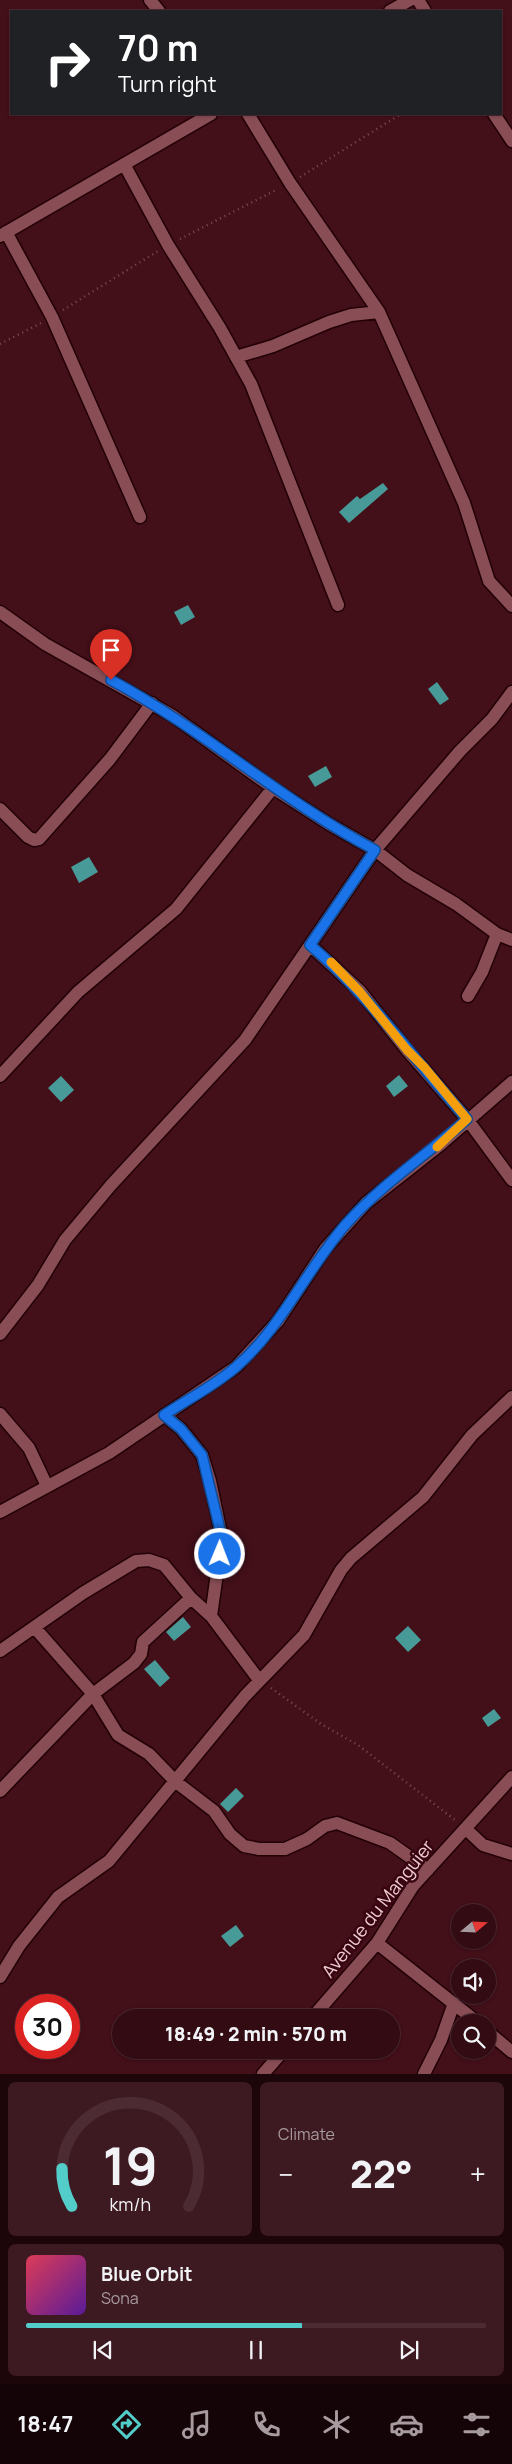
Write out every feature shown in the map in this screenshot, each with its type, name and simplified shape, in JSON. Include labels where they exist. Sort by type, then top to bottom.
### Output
[{"type":"street","points":[[150,0],[158,10]]},
{"type":"street","points":[[392,10],[410,0]]},
{"type":"street","points":[[140,516],[52,317],[3,234],[208,115]]},
{"type":"street","points":[[249,115],[290,183],[379,312],[404,366],[416,401],[438,442],[464,503],[489,581],[512,606]]},
{"type":"street","points":[[495,115],[512,141]]},
{"type":"street","points":[[124,164],[168,245],[251,384],[338,605]]},
{"type":"street","points":[[236,357],[273,346],[329,322],[351,315],[379,312]]},
{"type":"street","points":[[0,612],[45,644],[152,703],[273,788],[329,824],[375,850],[392,866],[456,904],[498,934],[512,940]]},
{"type":"street","points":[[0,1334],[38,1285],[65,1240],[117,1178],[244,1040],[375,850],[460,751],[492,719],[512,692]]},
{"type":"street","points":[[0,809],[28,836],[34,840],[40,839],[110,759],[152,703]]},
{"type":"street","points":[[0,1076],[78,992],[176,909],[273,788]]},
{"type":"street","points":[[468,996],[482,972],[498,934]]},
{"type":"street","points":[[310,945],[360,992],[467,1119],[512,1180]]},
{"type":"street","points":[[0,1512],[108,1453],[236,1366],[278,1321],[326,1249],[360,1209],[441,1144],[467,1119],[512,1082]]},
{"type":"street","points":[[0,1977],[18,1946],[58,1896],[109,1861],[259,1680],[304,1635],[341,1570],[351,1558],[423,1497],[472,1435],[512,1397]]},
{"type":"street","points":[[0,1414],[29,1448],[47,1486]]},
{"type":"street","points":[[164,1415],[181,1429],[202,1455],[210,1481],[222,1538],[210,1616]]},
{"type":"street","points":[[0,1651],[83,1593],[136,1560],[149,1560],[164,1565],[191,1598],[210,1616],[259,1680]]},
{"type":"street","points":[[0,1791],[93,1694],[134,1663],[140,1654],[143,1642],[191,1598]]},
{"type":"street","points":[[35,1628],[93,1694],[118,1735],[149,1754],[176,1782],[214,1811],[230,1834],[244,1846],[258,1849],[285,1849],[307,1839],[325,1826],[337,1823],[390,1843],[428,1870]]},
{"type":"street","name":"Avenue du Manguier","points":[[320,2009],[378,1943],[413,1886],[512,1777]]},
{"type":"street","points":[[466,1829],[483,1844],[512,1854]]},
{"type":"street","points":[[378,1943],[451,2001]]},
{"type":"street","points":[[424,2074],[441,2040],[454,2004]]},
{"type":"street","points":[[455,2004],[467,2014]]},
{"type":"street","points":[[496,2039],[512,2052]]},
{"type":"street","points":[[263,2074],[276,2059]]},
{"type":"path","points":[[0,344],[52,317],[168,245],[243,204],[290,183],[399,115]]},
{"type":"path","points":[[259,1680],[334,1732],[358,1745],[466,1829]]},
{"type":"building","points":[[383,483],[388,489],[349,523],[339,512],[357,496],[360,499]]},
{"type":"building","points":[[188,605],[195,617],[181,625],[174,612]]},
{"type":"building","points":[[437,682],[449,699],[440,705],[428,689]]},
{"type":"building","points":[[326,766],[332,777],[315,787],[308,776]]},
{"type":"building","points":[[89,857],[98,872],[79,883],[71,867]]},
{"type":"building","points":[[399,1075],[408,1086],[394,1097],[386,1086]]},
{"type":"building","points":[[61,1076],[74,1090],[61,1102],[48,1088]]},
{"type":"building","points":[[183,1617],[191,1627],[174,1641],[166,1632]]},
{"type":"building","points":[[408,1626],[421,1640],[408,1652],[395,1638]]},
{"type":"building","points":[[155,1660],[170,1678],[160,1687],[144,1669]]},
{"type":"building","points":[[494,1709],[501,1718],[488,1727],[482,1718]]},
{"type":"building","points":[[236,1788],[244,1796],[228,1812],[220,1804]]},
{"type":"building","points":[[236,1925],[244,1936],[230,1947],[221,1936]]},
{"type":"slow traffic","points":[[331,962],[360,992],[467,1119],[437,1147]]},
{"type":"route","points":[[111,680],[173,716],[273,788],[329,824],[375,850],[310,945],[337,968],[360,992],[467,1119],[441,1144],[366,1203],[347,1223],[305,1278],[278,1321],[236,1366],[208,1388],[187,1399],[164,1415],[181,1429],[202,1455],[210,1481],[222,1538],[220,1554]]}]
